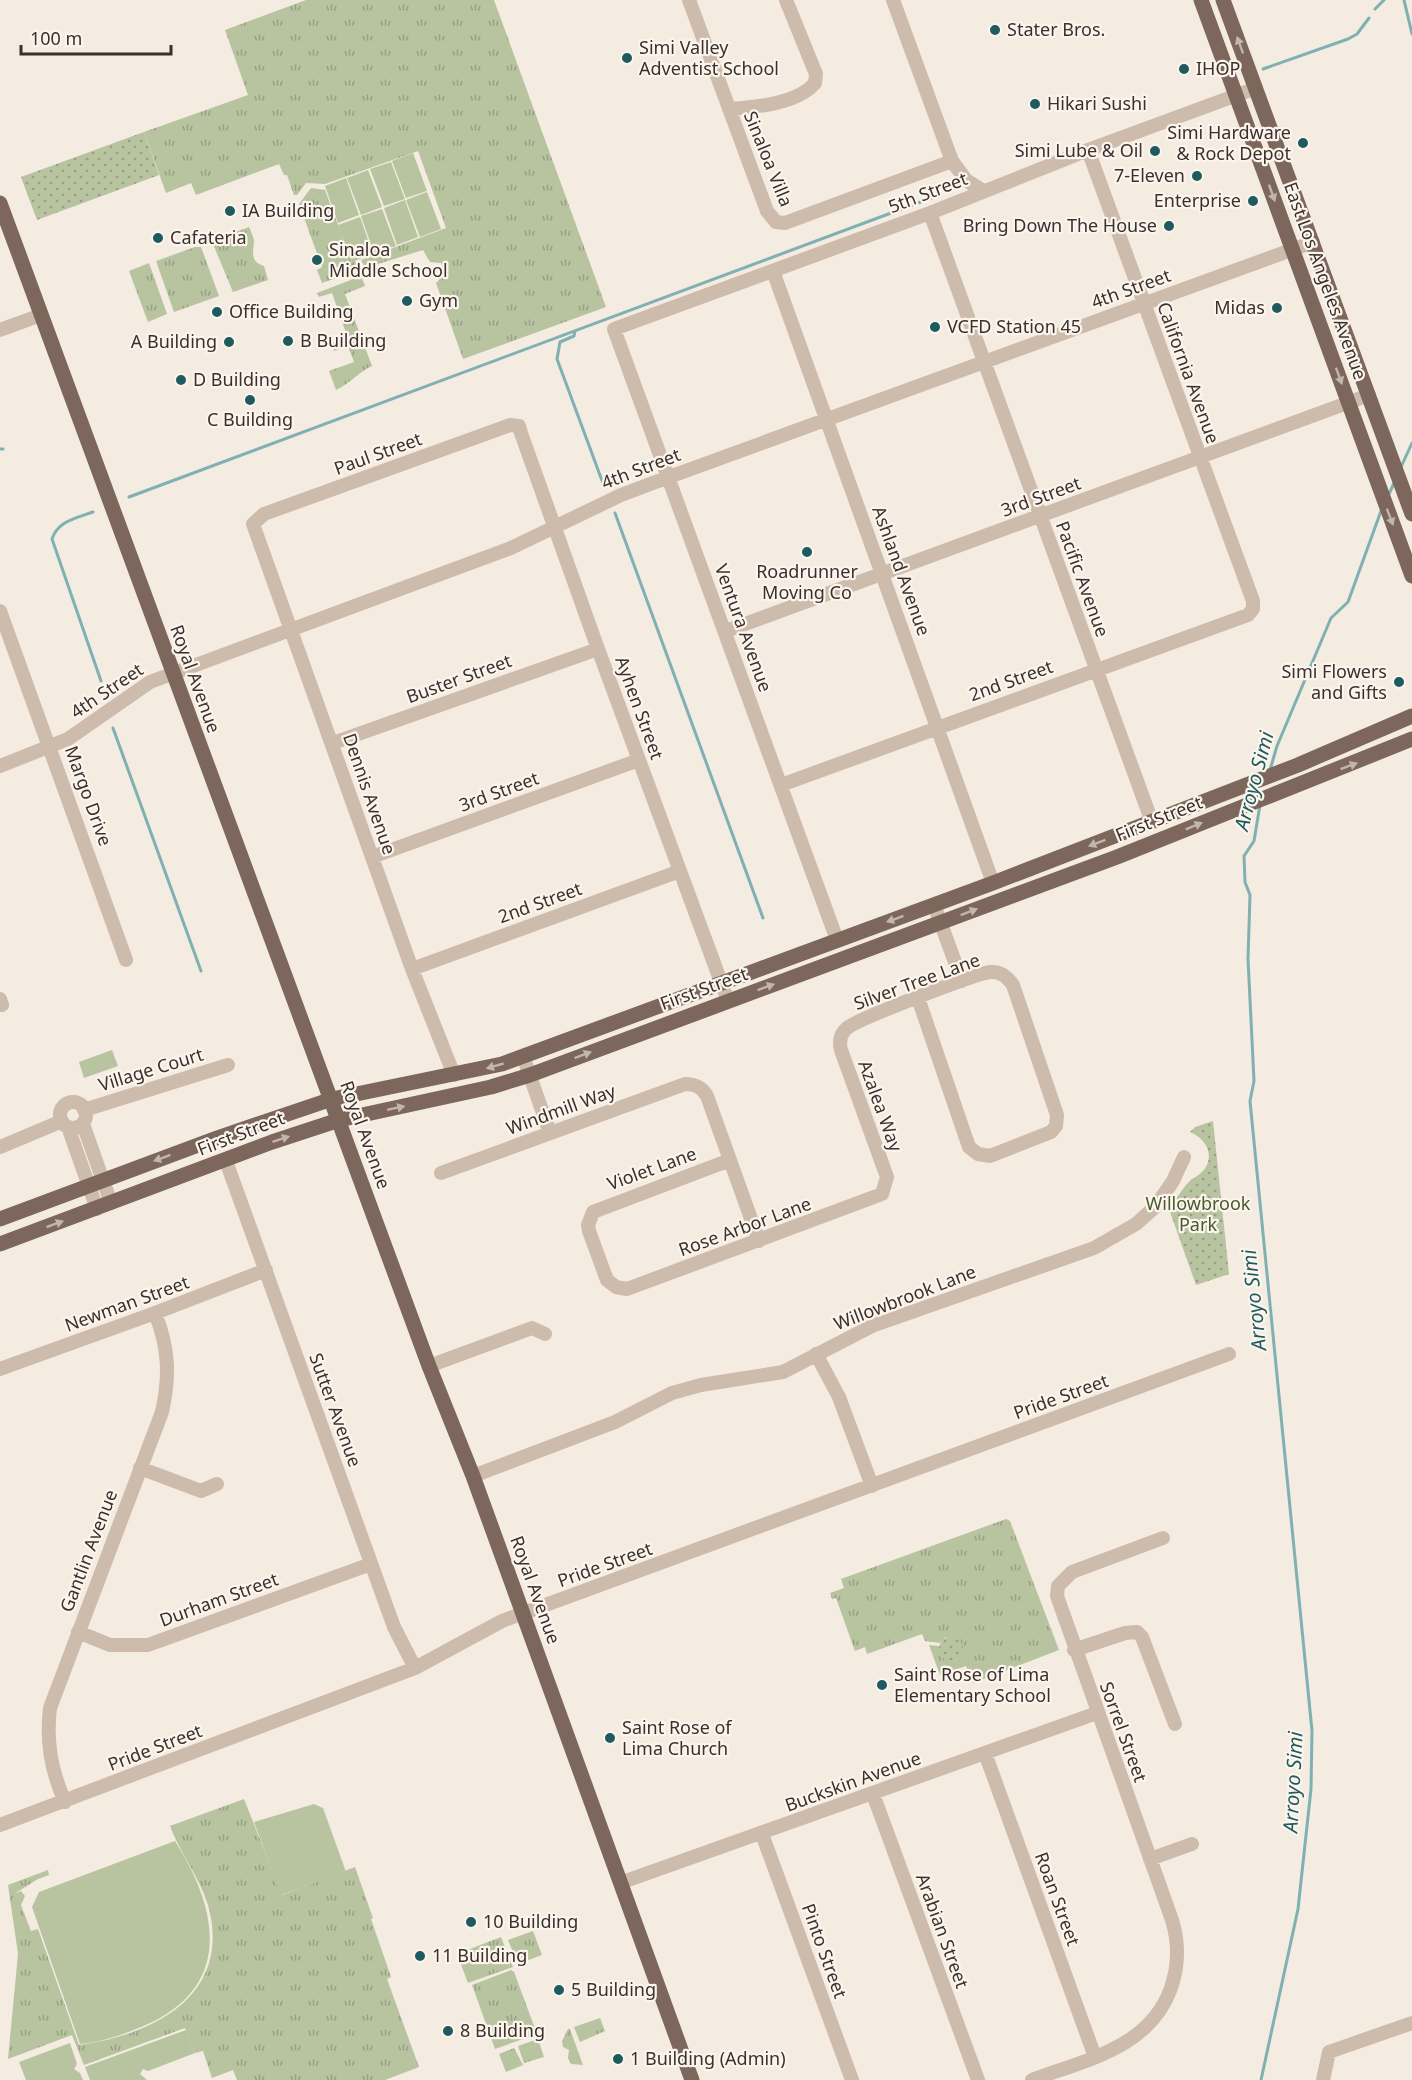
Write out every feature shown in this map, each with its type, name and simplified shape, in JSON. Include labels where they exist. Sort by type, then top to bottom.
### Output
[{"type":"main road","name":"East Los Angeles Avenue","points":[[1202,0],[1411,573]]},
{"type":"main road","name":"East Los Angeles Avenue","points":[[1223,0],[1412,514]]},
{"type":"main road","name":"Royal Avenue","points":[[0,203],[429,1366],[473,1476],[692,2080]]},
{"type":"main road","name":"First Street","points":[[0,1219],[96,1182],[332,1099],[454,1075],[523,1056],[993,883],[1298,765],[1412,716]]},
{"type":"main road","name":"First Street","points":[[0,1244],[272,1142],[339,1120],[491,1087],[530,1075],[941,923],[1412,740]]},
{"type":"street","name":"Sinaloa Villa","points":[[689,0],[767,211],[776,222],[784,223],[952,161]]},
{"type":"street","points":[[729,109],[800,96],[815,83],[816,74],[786,0]]},
{"type":"street","points":[[893,0],[952,161],[966,180],[983,191]]},
{"type":"street","name":"5th Street","points":[[614,329],[930,213],[1088,150],[1256,88]]},
{"type":"street","name":"California Avenue","points":[[1088,150],[1253,601],[1253,609]]},
{"type":"street","name":"Pacific Avenue","points":[[930,213],[982,362],[1152,822]]},
{"type":"street","name":"4th Street","points":[[0,766],[51,746],[85,729],[136,689],[172,673],[511,548],[621,495],[1313,242]]},
{"type":"street","name":"Ashland Avenue","points":[[773,271],[993,883]]},
{"type":"street","points":[[0,330],[41,315]]},
{"type":"street","name":"Ventura Avenue","points":[[614,329],[837,940]]},
{"type":"street","name":"3rd Street","points":[[726,631],[1369,396]]},
{"type":"street","name":"Paul Street","points":[[253,524],[264,514],[510,425],[519,426]]},
{"type":"street","name":"Ayhen Street","points":[[519,426],[598,649],[728,1001]]},
{"type":"street","name":"Dennis Avenue","points":[[253,524],[412,969],[454,1075]]},
{"type":"street","name":"2nd Street","points":[[781,785],[1248,615],[1253,609]]},
{"type":"street","name":"Margo Drive","points":[[0,610],[5,637],[51,746],[126,960]]},
{"type":"street","name":"Buster Street","points":[[333,743],[598,649]]},
{"type":"street","name":"3rd Street","points":[[372,857],[639,760]]},
{"type":"street","name":"2nd Street","points":[[412,969],[680,871]]},
{"type":"street","points":[[934,905],[963,981]]},
{"type":"street","name":"Silver Tree Lane","points":[[843,1032],[852,1024],[918,998],[989,972],[1005,976],[1013,985],[1057,1114],[1056,1126],[1047,1135],[990,1156],[978,1154],[969,1147],[918,998]]},
{"type":"street","name":"Azalea Way","points":[[843,1032],[841,1050],[887,1177],[884,1191]]},
{"type":"street","points":[[523,1056],[550,1133]]},
{"type":"street","name":"Village Court","points":[[84,1110],[228,1065]]},
{"type":"street","name":"Windmill Way","points":[[441,1173],[685,1084],[695,1085],[706,1096],[730,1160]]},
{"type":"street","name":"Village Court","points":[[96,1182],[65,1124],[61,1109],[69,1102],[79,1103],[84,1110],[83,1124],[104,1206]]},
{"type":"street","name":"Village Court","points":[[0,1147],[65,1124],[77,1128],[83,1124]]},
{"type":"street","name":"Willowbrook Lane","points":[[473,1476],[597,1430],[672,1393],[701,1385],[776,1374],[872,1326],[1113,1240],[1155,1207],[1173,1181],[1184,1157]]},
{"type":"street","points":[[730,1160],[759,1240]]},
{"type":"street","name":"Violet Lane","points":[[616,1287],[607,1280],[589,1231],[590,1217],[597,1208],[730,1160]]},
{"type":"street","name":"Sutter Avenue","points":[[226,1161],[394,1627],[415,1668]]},
{"type":"street","name":"Rose Arbor Lane","points":[[616,1287],[627,1288],[877,1197],[884,1191]]},
{"type":"street","name":"Newman Street","points":[[0,1369],[266,1270]]},
{"type":"street","name":"Gantlin Avenue","points":[[65,1802],[51,1764],[48,1724],[55,1693],[162,1412],[168,1385],[168,1352],[155,1313]]},
{"type":"street","points":[[429,1366],[532,1328],[545,1334]]},
{"type":"street","points":[[816,1354],[839,1397],[872,1486]]},
{"type":"street","name":"Pride Street","points":[[0,1825],[415,1668],[490,1627],[523,1614],[1229,1354]]},
{"type":"street","points":[[140,1468],[201,1491],[217,1484]]},
{"type":"street","name":"Sorrel Street","points":[[1095,2057],[1137,2036],[1157,2016],[1166,2003],[1178,1957],[1176,1934],[1056,1596],[1058,1586],[1064,1577],[1163,1538]]},
{"type":"street","name":"Durham Street","points":[[78,1632],[110,1645],[148,1645],[371,1564]]},
{"type":"street","points":[[1074,1650],[1125,1633],[1137,1632],[1142,1637],[1174,1724]]},
{"type":"street","name":"Buckskin Avenue","points":[[620,1883],[1097,1713]]},
{"type":"street","name":"Roan Street","points":[[985,1753],[1095,2057]]},
{"type":"street","name":"Arabian Street","points":[[873,1794],[978,2080]]},
{"type":"street","name":"Pinto Street","points":[[762,1834],[852,2080]]},
{"type":"street","points":[[1150,1859],[1192,1845]]},
{"type":"street","points":[[1323,2080],[1329,2052],[1412,2023]]},
{"type":"street","points":[[1032,2080],[1095,2057]]},
{"type":"green space","points":[[306,0],[494,0],[606,307],[463,359],[436,283],[445,274],[441,263],[430,262],[423,250],[365,268],[361,260],[446,228],[418,151],[325,184],[306,183],[297,195],[294,195],[287,175],[284,175],[279,164],[196,195],[191,183],[166,193],[144,132],[248,95],[225,30]]},
{"type":"green space","points":[[144,132],[159,175],[37,220],[21,177]]},
{"type":"green space","points":[[413,153],[427,191],[406,198],[392,161]]},
{"type":"green space","points":[[391,162],[405,199],[384,206],[370,169]]},
{"type":"green space","points":[[368,170],[382,207],[361,215],[347,178]]},
{"type":"green space","points":[[346,178],[359,215],[338,223],[325,186]]},
{"type":"green space","points":[[311,188],[325,190],[352,262],[355,261],[359,270],[322,283],[317,270],[322,267],[299,204]]},
{"type":"green space","points":[[427,192],[441,229],[420,237],[406,200]]},
{"type":"green space","points":[[405,200],[418,237],[397,245],[384,208]]},
{"type":"green space","points":[[382,209],[396,246],[374,253],[361,216]]},
{"type":"green space","points":[[360,217],[373,254],[352,262],[338,225]]},
{"type":"green space","points":[[249,227],[254,240],[254,259],[264,266],[268,280],[233,292],[213,244],[215,240]]},
{"type":"green space","points":[[201,247],[219,296],[174,312],[156,261]]},
{"type":"green space","points":[[149,263],[167,314],[148,322],[129,271]]},
{"type":"green space","points":[[361,276],[365,286],[345,294],[372,366],[336,390],[329,371],[354,362],[348,346],[334,351],[331,343],[347,336],[332,293],[319,297],[317,293]]},
{"type":"green space","points":[[112,1050],[118,1066],[84,1078],[79,1062]]},
{"type":"green space","name":"Willowbrook Park","points":[[1213,1121],[1229,1274],[1196,1285],[1169,1209],[1186,1185],[1206,1168],[1208,1162],[1208,1150],[1205,1144],[1190,1132],[1195,1127]]},
{"type":"green space","points":[[1006,1519],[1010,1521],[1059,1650],[973,1683],[966,1666],[940,1675],[929,1645],[939,1646],[941,1656],[950,1661],[957,1660],[946,1637],[940,1643],[925,1641],[922,1634],[867,1654],[865,1647],[855,1651],[836,1598],[832,1599],[830,1593],[844,1588],[841,1579]]},
{"type":"green space","points":[[946,1637],[956,1637],[963,1644],[963,1654],[956,1661],[946,1661],[939,1654],[939,1644]]},
{"type":"green space","points":[[244,1799],[282,1895],[355,1867],[391,1977],[387,1979],[419,2067],[385,2080],[237,2080],[233,2070],[212,2078],[203,2051],[195,2053],[185,2028],[84,2065],[72,2035],[8,2059],[18,1954],[8,1885],[48,1870],[49,1875],[14,1894],[21,1891],[25,1896],[21,1905],[31,1931],[38,1929],[79,2045],[134,2032],[159,2020],[181,2005],[198,1986],[209,1963],[213,1936],[208,1905],[200,1884],[170,1826]]},
{"type":"green space","points":[[314,1804],[323,1808],[346,1872],[281,1895],[254,1822]]},
{"type":"green space","points":[[175,1841],[201,1892],[208,1917],[210,1942],[206,1965],[195,1987],[177,2006],[150,2023],[107,2039],[80,2044],[32,1907],[39,1892]]},
{"type":"green space","points":[[533,1931],[542,1955],[518,1964],[508,1940]]},
{"type":"green space","points":[[501,1937],[513,1967],[468,1983],[457,1954]]},
{"type":"green space","points":[[511,1970],[514,1972],[537,2034],[495,2049],[472,1985]]},
{"type":"green space","points":[[600,2018],[605,2031],[580,2042],[574,2027]]},
{"type":"green space","points":[[570,2029],[583,2065],[571,2064],[568,2058],[569,2050],[563,2047],[562,2041]]},
{"type":"green space","points":[[186,2030],[195,2053],[148,2071],[143,2069],[140,2074],[147,2080],[90,2080],[85,2067]]},
{"type":"green space","points":[[538,2039],[544,2057],[524,2063],[518,2046]]},
{"type":"green space","points":[[70,2043],[77,2064],[74,2069],[80,2073],[83,2080],[26,2080],[19,2062]]},
{"type":"green space","points":[[514,2048],[523,2065],[506,2072],[499,2054]]},
{"type":"waterway","points":[[1375,9],[1384,0]]},
{"type":"waterway","name":"Arroyo Simi","points":[[1404,0],[1412,34]]},
{"type":"waterway","points":[[1263,69],[1348,39],[1357,34],[1369,18]]},
{"type":"waterway","points":[[129,497],[934,197]]},
{"type":"waterway","points":[[575,331],[574,336],[560,342],[557,359],[604,486]]},
{"type":"waterway","name":"Arroyo Simi","points":[[1401,467],[1412,443]]},
{"type":"waterway","name":"Arroyo Simi","points":[[1389,494],[1395,481]]},
{"type":"waterway","name":"Arroyo Simi","points":[[1270,770],[1277,746],[1331,618],[1348,602],[1381,511]]},
{"type":"waterway","points":[[93,512],[63,524],[52,539],[101,681]]},
{"type":"waterway","points":[[615,513],[763,918]]},
{"type":"waterway","points":[[113,728],[201,971]]},
{"type":"waterway","name":"Arroyo Simi","points":[[1260,805],[1254,841],[1244,856],[1245,882],[1250,895],[1248,959],[1254,1081],[1250,1101],[1312,1731],[1311,1789],[1298,1909],[1261,2080]]},
{"type":"place","name":"Stater Bros.","points":[[995,30]]},
{"type":"place","name":"Simi Valley Adventist School","points":[[627,58]]},
{"type":"place","name":"IHOP","points":[[1184,69]]},
{"type":"place","name":"Hikari Sushi","points":[[1035,104]]},
{"type":"place","name":"Simi Hardware & Rock Depot","points":[[1303,143]]},
{"type":"place","name":"Simi Lube & Oil","points":[[1155,151]]},
{"type":"place","name":"7-Eleven","points":[[1197,176]]},
{"type":"place","name":"Enterprise","points":[[1253,201]]},
{"type":"place","name":"IA Building","points":[[230,211]]},
{"type":"place","name":"Bring Down The House","points":[[1169,226]]},
{"type":"place","name":"Cafateria","points":[[158,238]]},
{"type":"place","name":"Sinaloa Middle School","points":[[317,260]]},
{"type":"place","name":"Gym","points":[[407,301]]},
{"type":"place","name":"Midas","points":[[1277,308]]},
{"type":"place","name":"Office Building","points":[[217,312]]},
{"type":"place","name":"VCFD Station 45","points":[[935,327]]},
{"type":"place","name":"B Building","points":[[288,341]]},
{"type":"place","name":"A Building","points":[[229,342]]},
{"type":"place","name":"D Building","points":[[181,380]]},
{"type":"place","name":"C Building","points":[[250,400]]},
{"type":"place","name":"Roadrunner Moving Co","points":[[807,552]]},
{"type":"place","name":"Simi Flowers and Gifts","points":[[1399,682]]},
{"type":"place","name":"Saint Rose of Lima Elementary School","points":[[882,1685]]},
{"type":"place","name":"Saint Rose of Lima Church","points":[[610,1738]]},
{"type":"place","name":"10 Building","points":[[471,1922]]},
{"type":"place","name":"11 Building","points":[[420,1956]]},
{"type":"place","name":"5 Building","points":[[559,1990]]},
{"type":"place","name":"8 Building","points":[[448,2031]]},
{"type":"place","name":"1 Building (Admin)","points":[[618,2059]]}]
